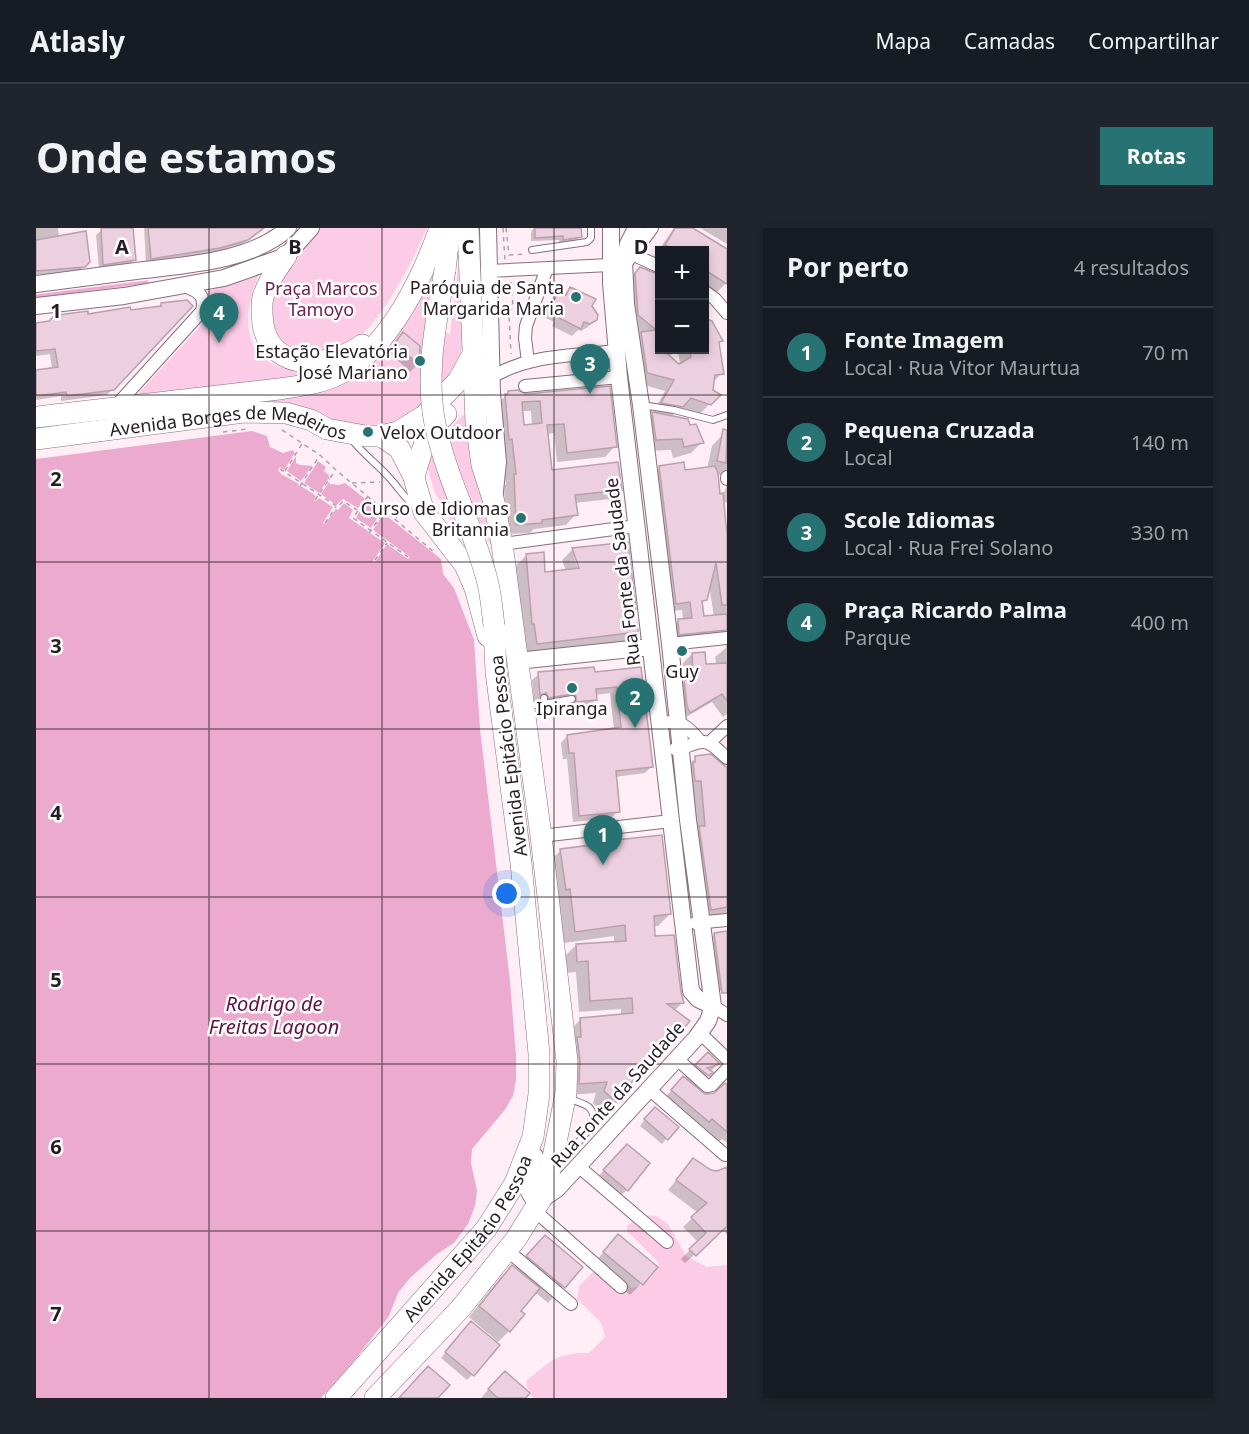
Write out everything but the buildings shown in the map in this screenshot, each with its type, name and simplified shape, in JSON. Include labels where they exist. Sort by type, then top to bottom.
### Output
[{"type":"highway","name":"Avenida Borges de Medeiros","points":[[36,417],[279,389],[328,379],[340,374],[366,355],[380,340],[400,311],[426,264],[440,228]]},
{"type":"highway","name":"Avenida Epitácio Pessoa","points":[[336,1398],[501,1208],[525,1161],[533,1137],[539,1094],[539,1054],[527,918],[496,672],[491,597],[486,573],[452,483],[435,422],[431,379],[432,358],[450,228]]},
{"type":"highway","points":[[468,228],[474,353]]},
{"type":"highway","points":[[286,256],[272,275],[263,298],[262,316],[265,332],[280,354],[310,362],[343,357],[368,341],[400,311]]},
{"type":"highway","name":"Avenida Borges de Medeiros","points":[[36,439],[244,412],[286,413],[311,420],[327,429],[365,436],[381,436],[398,432],[424,416],[458,381],[474,353]]},
{"type":"highway","name":"Avenida Epitácio Pessoa","points":[[377,1398],[460,1309],[507,1250],[537,1206],[551,1167],[568,1078],[541,836],[537,703],[518,661],[502,544],[494,502],[482,465],[474,390],[474,353]]},
{"type":"highway","points":[[414,477],[421,449],[430,430],[458,402],[474,390]]},
{"type":"highway","points":[[381,436],[399,448],[414,477],[424,512],[465,565],[484,618],[496,672]]},
{"type":"street","points":[[36,284],[168,267],[232,256],[268,243],[288,228]]},
{"type":"street","points":[[36,306],[177,287],[224,278],[286,256],[311,228]]},
{"type":"street","points":[[488,228],[492,377],[498,462],[494,502]]},
{"type":"street","name":"Rua Fonte da Saudade","points":[[611,228],[622,262],[670,644],[688,820],[702,922],[720,1010]]},
{"type":"street","name":"Rua Fonte da Saudade","points":[[636,228],[622,262],[616,351],[691,991],[694,997],[720,1010]]},
{"type":"street","points":[[622,262],[652,228]]},
{"type":"street","points":[[489,271],[622,262],[655,266]]},
{"type":"street","points":[[168,267],[177,287]]},
{"type":"street","points":[[528,362],[525,332],[547,268]]},
{"type":"street","points":[[115,407],[202,311],[204,303],[202,295],[197,290],[177,287]]},
{"type":"street","points":[[709,294],[726,308]]},
{"type":"street","points":[[474,390],[506,369],[528,362],[616,351]]},
{"type":"street","points":[[525,386],[619,377]]},
{"type":"street","points":[[502,544],[636,526]]},
{"type":"street","points":[[670,644],[727,638]]},
{"type":"street","points":[[518,661],[546,661],[650,647]]},
{"type":"street","points":[[658,722],[686,724],[704,742],[727,758]]},
{"type":"street","points":[[662,748],[682,750],[704,742],[727,726]]},
{"type":"street","points":[[541,836],[671,821]]},
{"type":"street","points":[[682,924],[727,920]]},
{"type":"street","name":"Rua Fonte da Saudade","points":[[537,1206],[557,1190],[573,1164],[614,1126],[720,1010]]},
{"type":"street","points":[[700,1033],[727,1059]]},
{"type":"street","points":[[677,1059],[707,1086],[712,1085],[727,1069]]},
{"type":"street","points":[[649,1089],[725,1155]]},
{"type":"street","points":[[539,1094],[543,1124],[527,1188],[537,1206],[621,1287]]},
{"type":"street","points":[[573,1164],[667,1242]]},
{"type":"street","points":[[507,1250],[571,1304]]},
{"type":"lane","points":[[532,250],[587,242],[591,238],[591,228]]},
{"type":"lane","points":[[641,405],[674,410],[713,420],[727,415]]},
{"type":"lane","points":[[345,431],[405,498],[424,512]]},
{"type":"lane","points":[[537,703],[572,699]]},
{"type":"lane","points":[[551,1167],[573,1164],[592,1128],[594,1117],[590,1108],[565,1098]]},
{"type":"lane","points":[[592,1128],[614,1126]]},
{"type":"path","points":[[506,228],[509,255]]},
{"type":"path","points":[[222,432],[256,428]]},
{"type":"path","points":[[276,428],[284,430],[320,455],[434,552]]},
{"type":"path","points":[[284,472],[303,442]]},
{"type":"path","points":[[301,485],[320,455]]},
{"type":"path","points":[[280,469],[336,506]]},
{"type":"path","points":[[315,500],[336,470]]},
{"type":"path","points":[[368,496],[352,518],[408,557]]},
{"type":"path","points":[[395,519],[405,498]]},
{"type":"path","points":[[325,523],[336,506],[339,507],[343,501],[358,510]]},
{"type":"path","points":[[370,532],[385,511]]},
{"type":"path","points":[[375,560],[387,542]]},
{"type":"green space","name":"Praça Marcos Tamoyo","points":[[314,228],[427,228],[391,297],[366,331],[352,344],[339,351],[293,356],[260,314]]},
{"type":"green space","points":[[443,250],[430,326],[450,334],[458,267],[463,267],[466,367],[443,407],[379,428],[355,425],[282,406],[36,436],[36,422],[350,379]]},
{"type":"green space","points":[[258,275],[251,298],[248,322],[253,344],[269,362],[310,373],[304,376],[134,398],[208,318],[213,306],[208,291]]},
{"type":"green space","points":[[467,412],[496,555],[479,524],[451,454],[450,427]]},
{"type":"green space","points":[[435,441],[479,551],[451,521],[435,493],[426,463]]},
{"type":"green space","points":[[642,1215],[656,1216],[668,1224],[686,1256],[707,1267],[727,1265],[727,1398],[533,1398],[526,1385],[527,1380],[555,1359],[569,1354],[589,1353],[605,1337],[601,1323],[577,1299],[579,1286],[596,1269],[602,1269],[616,1274],[631,1288],[648,1281],[657,1269],[659,1265],[657,1261],[627,1231],[627,1226]]},
{"type":"water","name":"Rodrigo de Freitas Lagoon","points":[[252,431],[267,436],[270,447],[283,453],[293,450],[296,463],[300,465],[315,466],[318,461],[326,467],[324,471],[329,475],[330,484],[345,483],[441,559],[443,574],[454,588],[474,640],[480,729],[510,981],[516,1056],[513,1096],[504,1111],[472,1149],[471,1163],[477,1191],[475,1206],[468,1224],[454,1243],[437,1254],[410,1278],[398,1293],[389,1316],[350,1366],[321,1398],[36,1398],[36,459]]},
{"type":"pier","points":[[294,454],[296,456],[287,471],[301,481],[313,465],[315,466],[304,483],[319,493],[328,479],[330,481],[321,494],[336,505],[343,499],[358,508],[366,499],[356,518],[371,528],[381,512],[384,513],[373,530],[410,557],[408,559],[387,544],[375,562],[373,561],[385,543],[349,518],[353,510],[344,503],[338,510],[336,509],[325,524],[323,523],[333,507],[319,498],[314,500],[316,496],[298,486],[299,484],[278,470],[280,467],[284,470]]},
{"type":"waterway","points":[[36,296],[147,282]]},
{"type":"place","name":"Paróquia de Santa Margarida Maria","points":[[576,297]]},
{"type":"place","name":"Praça Ricardo Palma","points":[[219,343]]},
{"type":"place","name":"Estação Elevatória José Mariano","points":[[420,361]]},
{"type":"place","name":"Scole Idiomas","points":[[590,394]]},
{"type":"place","name":"Velox Outdoor","points":[[368,432]]},
{"type":"place","name":"Curso de Idiomas Britannia","points":[[521,518]]},
{"type":"place","name":"Guy","points":[[682,651]]},
{"type":"place","name":"Ipiranga","points":[[572,688]]},
{"type":"place","name":"Pequena Cruzada","points":[[635,728]]},
{"type":"place","name":"Fonte Imagem","points":[[603,865]]}]
